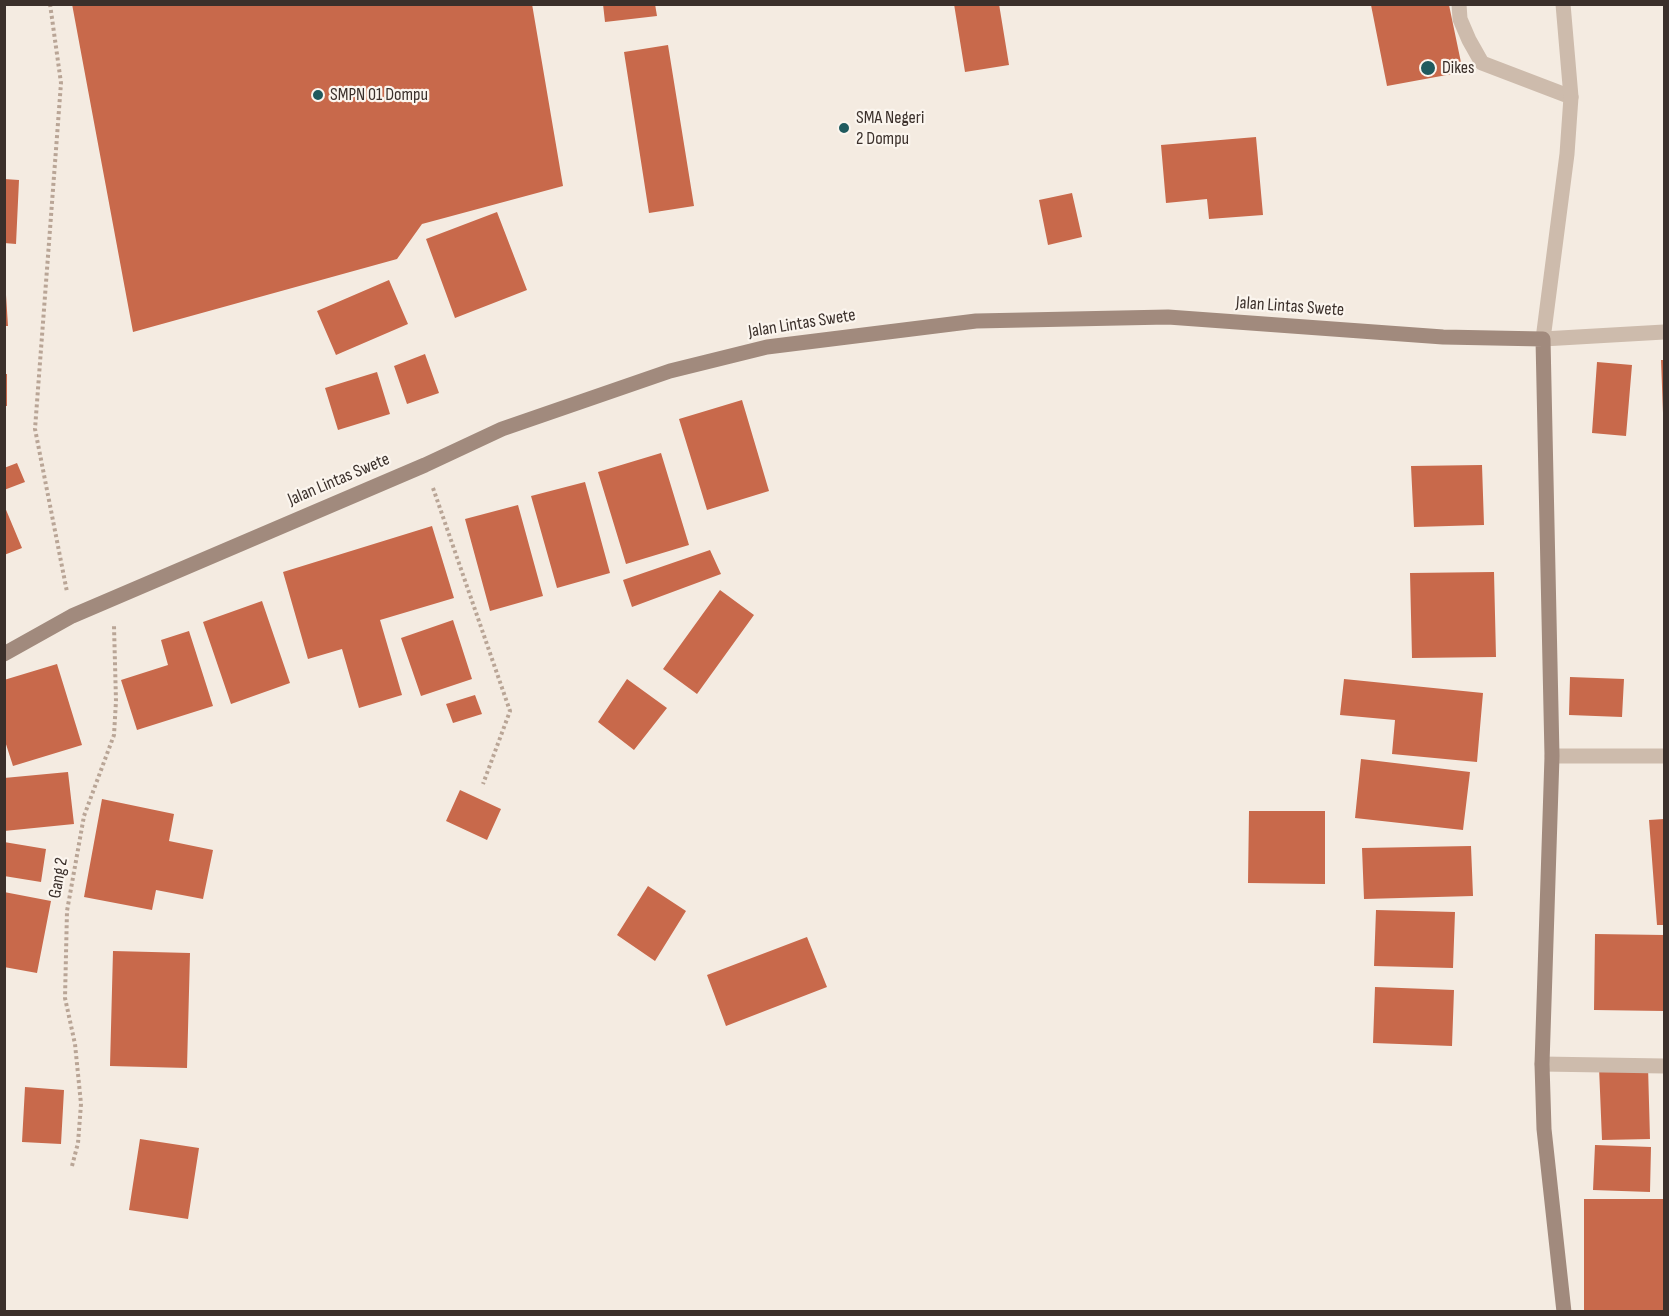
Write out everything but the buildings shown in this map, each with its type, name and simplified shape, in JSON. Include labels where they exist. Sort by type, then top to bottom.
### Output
[{"type":"main road","name":"Jalan Lintas Swete","points":[[4,654],[72,616],[425,465],[502,429],[670,371],[767,347],[976,321],[1168,317],[1443,337],[1543,339]]},
{"type":"main road","points":[[1543,339],[1552,756],[1542,1064],[1544,1129],[1564,1311]]},
{"type":"street","points":[[1459,4],[1460,19],[1482,63],[1571,97]]},
{"type":"street","points":[[1543,339],[1568,154],[1571,97],[1563,4]]},
{"type":"street","name":"Jalan Lintas Swete","points":[[1543,339],[1665,332]]},
{"type":"street","points":[[1552,756],[1665,756]]},
{"type":"street","points":[[1542,1064],[1665,1066]]},
{"type":"path","points":[[50,4],[61,83],[35,429],[72,616]]},
{"type":"path","points":[[425,465],[510,711],[483,784]]},
{"type":"path","name":"Gang 2","points":[[72,1166],[78,1143],[81,1104],[75,1044],[64,999],[67,911],[84,816],[114,735],[116,701],[113,598]]},
{"type":"place","name":"Dikes","points":[[1428,68]]},
{"type":"place","name":"SMPN 01 Dompu","points":[[318,95]]},
{"type":"place","name":"SMA Negeri 2 Dompu","points":[[844,128]]}]
